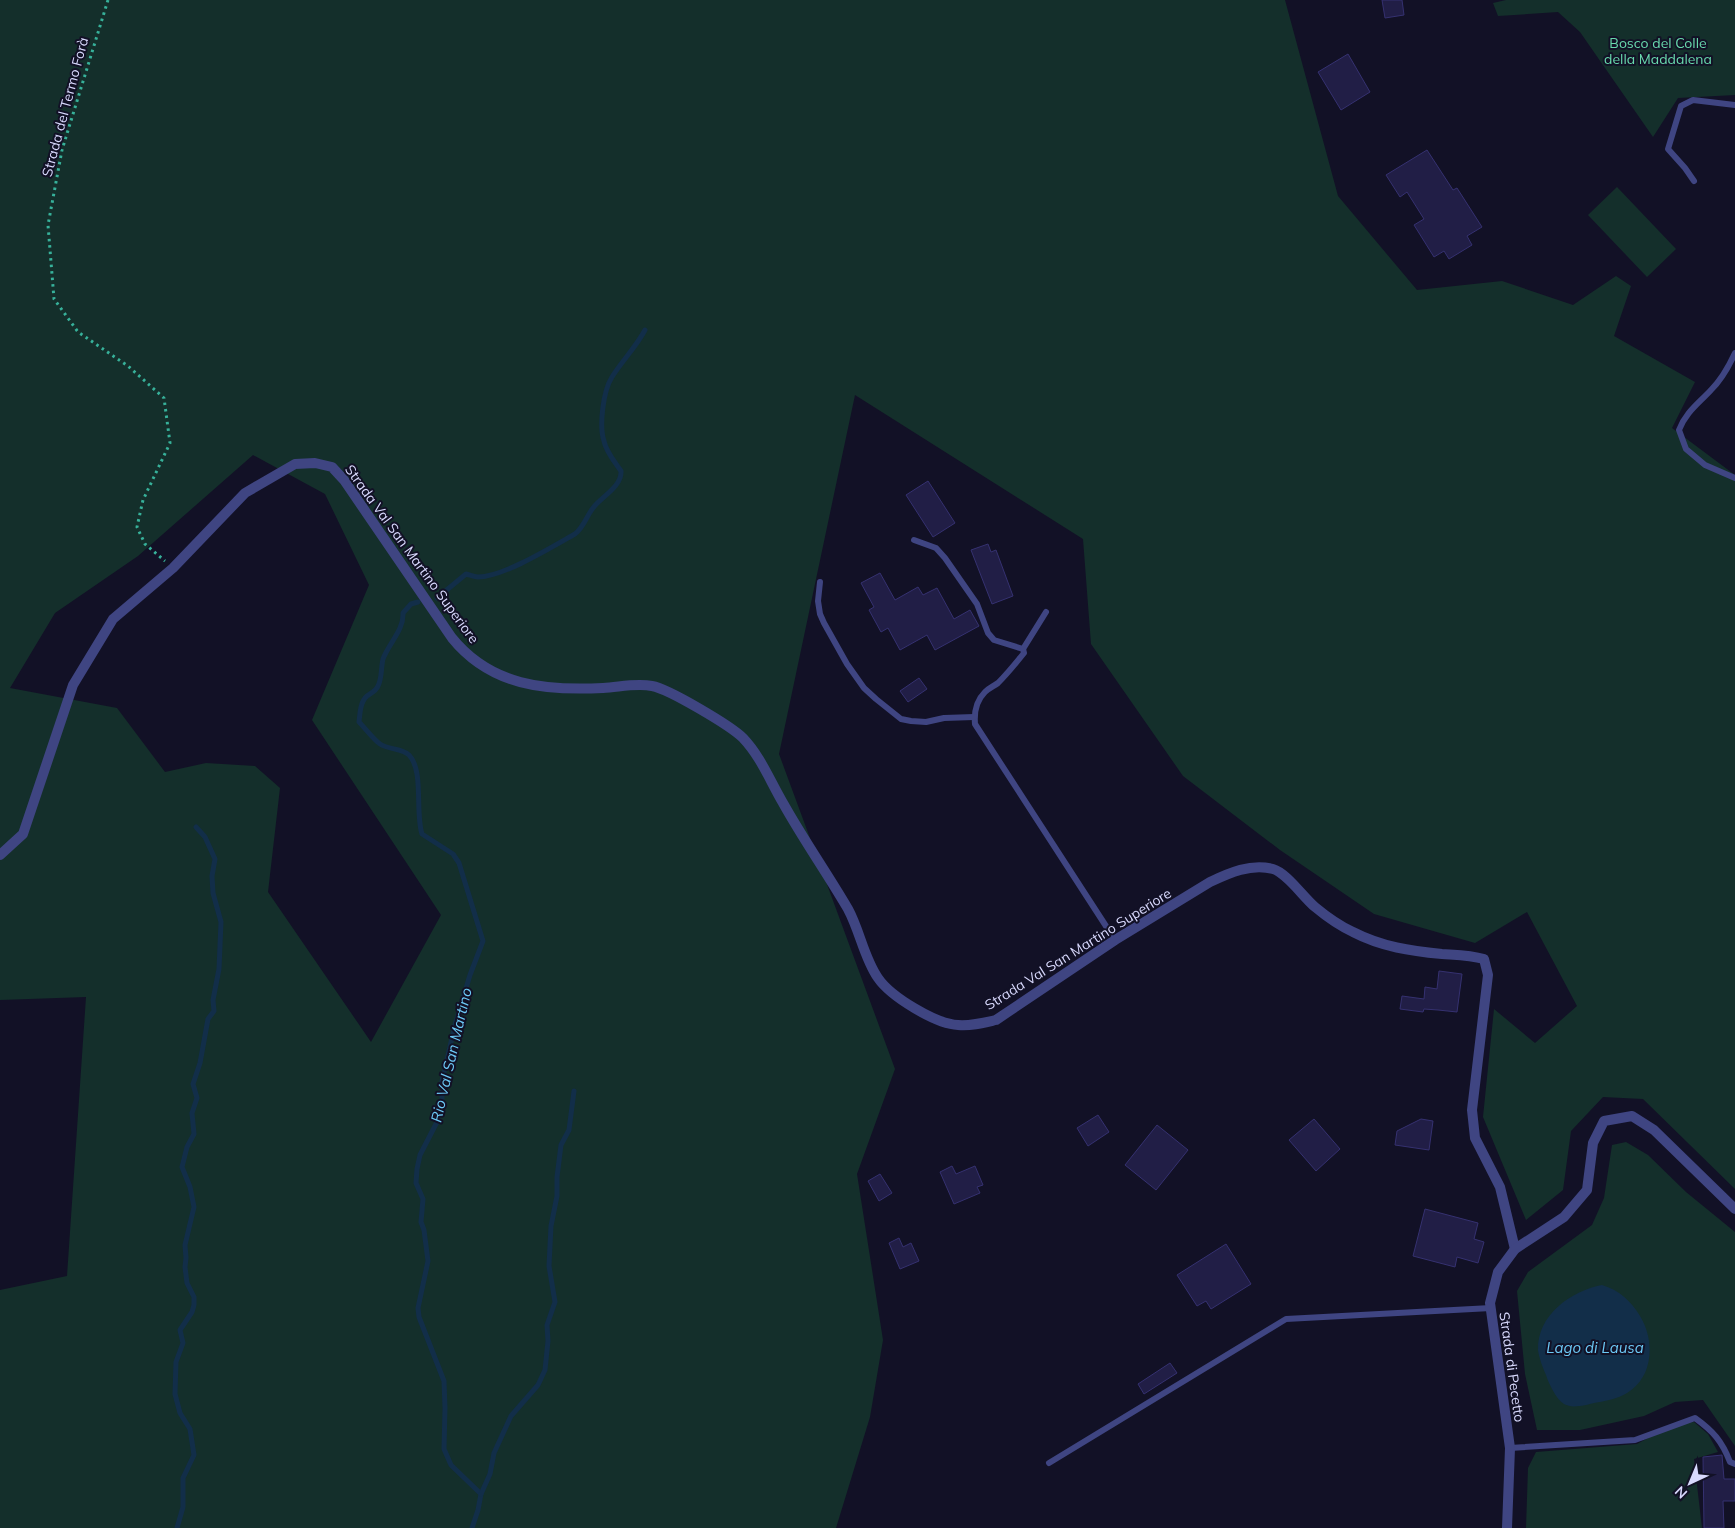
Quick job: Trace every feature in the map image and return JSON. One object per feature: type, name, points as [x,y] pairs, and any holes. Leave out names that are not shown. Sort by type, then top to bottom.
[{"type":"street","name":"Strada Val San Martino Superiore","points":[[0,855],[23,834],[73,685],[113,619],[173,568],[245,492],[295,464],[315,463],[332,467],[362,504],[452,638],[462,651],[476,662],[504,678],[567,690],[637,684],[653,686],[668,691],[743,738],[757,756],[782,802],[848,910],[878,979],[923,1014],[956,1025],[975,1026],[996,1020],[1115,940],[1225,875],[1244,869],[1274,869],[1336,923],[1379,944],[1409,950],[1470,955],[1484,959],[1488,975],[1472,1110],[1475,1138],[1500,1187],[1515,1249]]},
{"type":"street","name":"Strada di Pecetto","points":[[1508,1528],[1510,1448],[1490,1303],[1498,1272],[1515,1249],[1564,1217],[1587,1190],[1593,1143],[1604,1121],[1632,1116],[1654,1130],[1735,1209]]},
{"type":"lane","points":[[1694,181],[1668,148],[1681,106],[1693,100],[1735,105]]},
{"type":"lane","points":[[1735,353],[1728,367],[1712,389],[1684,417],[1679,430],[1686,449],[1705,465],[1735,478]]},
{"type":"lane","points":[[914,540],[936,548],[944,558],[977,604],[988,633],[994,640],[1024,649]]},
{"type":"lane","points":[[820,582],[818,601],[824,623],[847,664],[864,688],[876,699],[901,719],[911,721],[926,722],[944,718],[974,718]]},
{"type":"lane","points":[[1046,612],[1024,649],[1024,653],[997,684],[984,692],[977,704],[974,718],[976,724],[1115,940]]},
{"type":"lane","points":[[1049,1463],[1286,1319],[1491,1308]]},
{"type":"lane","points":[[1510,1448],[1635,1440],[1695,1418],[1710,1430],[1724,1446],[1730,1462],[1735,1464]]},
{"type":"path","name":"Strada del Termo Forà","points":[[108,0],[62,150],[48,225],[54,300],[78,332],[128,366],[164,398],[170,443],[143,500],[137,527],[146,544],[173,568]]},
{"type":"green space","points":[[0,0],[1285,0],[1338,196],[1417,290],[1502,281],[1573,305],[1616,276],[1631,286],[1614,336],[1695,382],[1672,428],[1735,475],[1735,1189],[1643,1099],[1603,1097],[1571,1131],[1563,1190],[1526,1220],[1483,1117],[1494,1009],[1535,1043],[1577,1006],[1527,912],[1475,943],[1374,914],[1280,850],[1183,776],[1091,644],[1083,539],[855,395],[779,754],[895,1069],[857,1174],[883,1340],[870,1417],[836,1528],[0,1528],[0,1290],[67,1276],[86,997],[0,1000]],"holes":[[[253,455],[325,494],[369,585],[312,720],[441,915],[371,1042],[268,892],[280,788],[255,766],[206,763],[165,772],[117,708],[10,688],[55,613],[138,556]]]},
{"type":"green space","name":"Bosco del Colle della Maddalena","points":[[1506,0],[1735,0],[1735,95],[1678,98],[1653,137],[1580,32],[1558,12],[1498,16],[1493,3]]},
{"type":"green space","points":[[1617,187],[1676,249],[1647,277],[1588,215]]},
{"type":"green space","points":[[1626,1142],[1648,1155],[1686,1192],[1735,1232],[1735,1446],[1703,1400],[1675,1402],[1644,1416],[1580,1430],[1537,1430],[1525,1374],[1517,1291],[1528,1272],[1592,1225],[1604,1198],[1612,1145]]},
{"type":"green space","points":[[1694,1422],[1708,1434],[1718,1452],[1694,1459],[1702,1528],[1526,1528],[1528,1468],[1536,1452],[1637,1444],[1674,1424]]},
{"type":"water","name":"Lago di Lausa","points":[[1602,1285],[1624,1297],[1640,1316],[1645,1326],[1650,1347],[1647,1368],[1643,1378],[1636,1386],[1623,1395],[1611,1400],[1583,1406],[1567,1405],[1558,1399],[1549,1383],[1538,1350],[1539,1337],[1543,1326],[1558,1307],[1579,1293]]},
{"type":"building","points":[[1382,0],[1402,0],[1404,15],[1385,18]]},
{"type":"building","points":[[1348,54],[1370,92],[1341,110],[1318,72]]},
{"type":"building","points":[[1427,150],[1453,190],[1457,188],[1482,227],[1467,236],[1472,245],[1449,259],[1444,251],[1434,257],[1414,225],[1424,219],[1407,192],[1400,197],[1386,175]]},
{"type":"building","points":[[928,481],[955,523],[933,537],[906,495]]},
{"type":"building","points":[[988,544],[991,552],[996,550],[1013,596],[992,604],[971,550]]},
{"type":"building","points":[[880,573],[895,600],[918,587],[923,595],[937,588],[954,619],[970,610],[979,626],[935,650],[927,635],[900,650],[888,628],[881,632],[869,610],[874,607],[861,583]]},
{"type":"building","points":[[919,678],[927,689],[908,702],[900,691]]},
{"type":"building","points":[[1439,971],[1462,974],[1457,1012],[1424,1009],[1423,1012],[1400,1009],[1402,996],[1424,999],[1425,987],[1437,989]]},
{"type":"building","points":[[1098,1115],[1109,1132],[1088,1146],[1077,1128]]},
{"type":"building","points":[[1314,1119],[1340,1149],[1316,1171],[1289,1140]]},
{"type":"building","points":[[1421,1119],[1433,1121],[1429,1150],[1395,1145],[1397,1131]]},
{"type":"building","points":[[1157,1125],[1188,1150],[1156,1190],[1125,1165]]},
{"type":"building","points":[[952,1166],[956,1174],[975,1166],[983,1185],[977,1187],[980,1193],[954,1204],[940,1172]]},
{"type":"building","points":[[880,1174],[892,1193],[879,1201],[868,1181]]},
{"type":"building","points":[[1425,1209],[1478,1223],[1474,1239],[1484,1242],[1478,1263],[1457,1257],[1455,1267],[1413,1256]]},
{"type":"building","points":[[899,1238],[903,1247],[911,1243],[919,1261],[900,1269],[889,1243]]},
{"type":"building","points":[[1226,1244],[1251,1284],[1211,1309],[1206,1301],[1197,1306],[1177,1275]]},
{"type":"building","points":[[1170,1363],[1177,1373],[1144,1394],[1138,1384]]},
{"type":"building","points":[[1722,1455],[1724,1479],[1735,1479],[1735,1501],[1723,1501],[1724,1528],[1704,1528],[1703,1457]]},
{"type":"waterway","name":"Rio Val San Martino","points":[[437,598],[466,574],[478,577],[488,576],[514,567],[575,534],[581,528],[593,508],[615,487],[621,471],[609,453],[604,441],[602,427],[604,399],[612,377],[645,330]]},
{"type":"waterway","name":"Rio Val San Martino","points":[[418,602],[411,604],[403,613],[399,631],[383,659],[379,683],[376,689],[363,701],[359,722],[380,744],[406,753],[414,762],[418,781],[419,815],[422,834],[453,854],[459,863],[483,941],[470,975],[455,1025],[442,1081],[442,1099],[437,1122],[420,1155],[416,1183],[423,1199],[421,1222],[424,1230],[428,1261],[418,1308],[419,1317],[444,1381],[444,1449],[451,1465],[481,1494],[472,1528]]},
{"type":"waterway","points":[[177,1528],[183,1507],[183,1478],[194,1455],[190,1429],[180,1413],[175,1394],[176,1362],[183,1343],[180,1330],[192,1312],[194,1305],[194,1297],[187,1283],[185,1267],[185,1245],[194,1207],[190,1187],[182,1167],[187,1147],[194,1134],[192,1113],[197,1098],[193,1084],[200,1063],[208,1019],[214,1011],[213,1000],[219,969],[221,922],[213,893],[212,876],[215,859],[205,837],[196,827]]},
{"type":"waterway","points":[[481,1494],[490,1474],[494,1453],[511,1416],[538,1385],[545,1370],[548,1341],[547,1325],[555,1302],[549,1266],[551,1226],[557,1196],[561,1145],[569,1130],[574,1091]]}]
